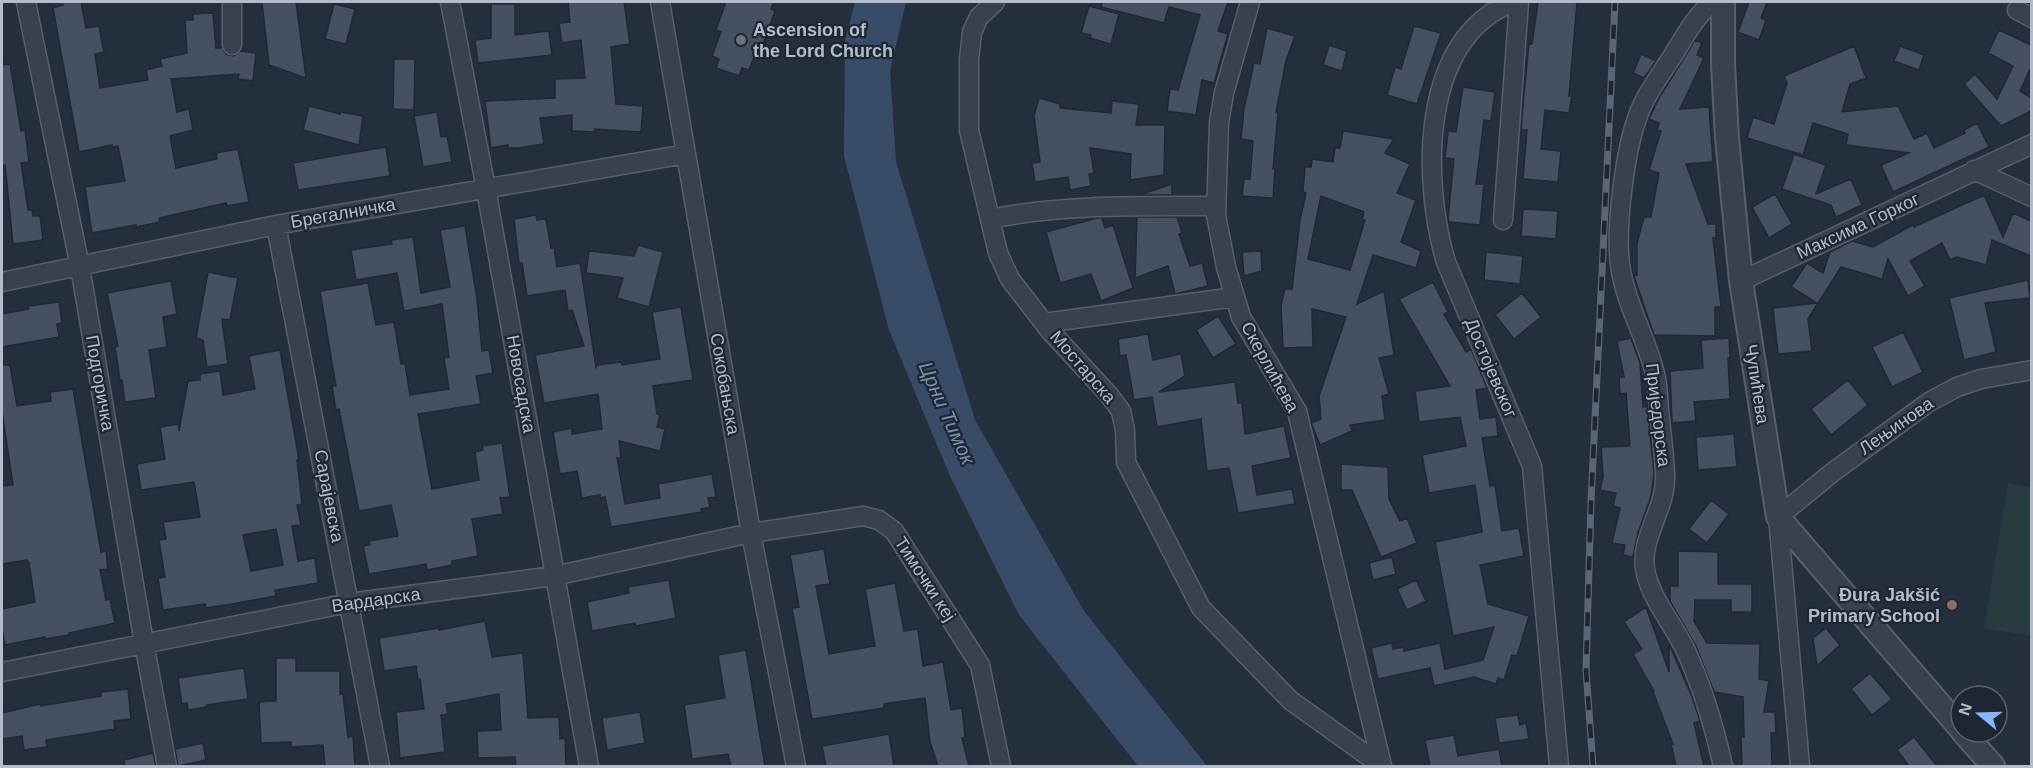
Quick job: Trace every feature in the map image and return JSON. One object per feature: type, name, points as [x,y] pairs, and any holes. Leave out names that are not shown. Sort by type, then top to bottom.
[{"type":"street","name":"Подгоричка","points":[[26,2],[80,267],[167,766]]},
{"type":"street","points":[[232,2],[232,45]]},
{"type":"street","name":"Новосадска","points":[[450,2],[590,766]]},
{"type":"street","name":"Сокобањска","points":[[660,2],[751,533],[796,766]]},
{"type":"street","name":"Мостарска","points":[[995,2],[979,17],[972,32],[969,60],[969,130],[998,253],[1010,279],[1044,323],[1121,411],[1125,430],[1126,462],[1201,608],[1290,700],[1382,766]]},
{"type":"street","name":"Скерлићева","points":[[1250,2],[1233,57],[1221,113],[1216,166],[1216,206],[1226,267],[1241,317],[1297,411],[1382,766]]},
{"type":"street","points":[[1503,220],[1516,2]]},
{"type":"street","name":"Достојевског","points":[[1516,2],[1493,11],[1478,24],[1453,57],[1438,102],[1433,132],[1432,186],[1439,238],[1446,262],[1532,466],[1559,766]]},
{"type":"street","name":"Приједорска","points":[[1712,2],[1698,14],[1642,106],[1634,129],[1625,175],[1619,245],[1621,272],[1656,376],[1665,474],[1664,491],[1644,561],[1646,574],[1652,591],[1699,680],[1723,766]]},
{"type":"street","name":"Чупићева","points":[[1723,2],[1723,64],[1727,138],[1741,281],[1778,517],[1800,766]]},
{"type":"street","name":"Максима Горког","points":[[1741,281],[2031,144]]},
{"type":"street","name":"Брегалничка","points":[[2,282],[276,225],[686,154]]},
{"type":"street","points":[[1974,171],[2031,197]]},
{"type":"street","points":[[990,219],[1019,213],[1106,206],[1216,206]]},
{"type":"street","name":"Сарајевска","points":[[276,225],[381,766]]},
{"type":"street","points":[[1044,323],[1235,297]]},
{"type":"street","name":"Лењинова","points":[[1778,517],[1833,472],[1929,402],[1957,387],[1981,379],[2031,370]]},
{"type":"street","name":"Тимочки кеј","points":[[751,533],[863,516],[879,520],[894,531],[980,664],[1001,766]]},
{"type":"street","points":[[1778,517],[1949,716]]},
{"type":"street","name":"Вардарска","points":[[2,672],[349,603],[554,576],[751,533]]},
{"type":"street","points":[[1974,744],[1993,766]]},
{"type":"green space","points":[[2008,483],[2031,487],[2031,636],[1984,628]]},
{"type":"water","name":"Црни Тимок","points":[[855,2],[906,2],[890,71],[896,162],[975,420],[1084,611],[1207,766],[1138,766],[1019,615],[950,476],[889,330],[844,156],[845,40]]},
{"type":"building","points":[[62,2],[81,2],[86,28],[99,26],[104,52],[95,54],[100,88],[148,80],[146,70],[162,66],[160,59],[187,53],[185,20],[193,20],[193,14],[213,13],[216,48],[222,48],[226,54],[233,56],[241,51],[256,53],[253,81],[238,79],[239,74],[171,79],[177,112],[189,109],[193,130],[170,136],[176,168],[217,159],[216,153],[238,149],[249,202],[227,206],[226,203],[159,218],[160,222],[92,233],[85,187],[125,181],[118,146],[112,147],[112,145],[79,152],[53,8],[63,5]]},
{"type":"building","points":[[262,2],[296,2],[306,78],[269,65]]},
{"type":"building","points":[[568,2],[624,2],[630,44],[611,47],[616,104],[643,106],[641,132],[595,129],[595,132],[572,131],[572,115],[540,118],[544,144],[518,148],[508,148],[508,145],[491,148],[485,101],[555,98],[555,79],[585,78],[581,40],[562,43],[559,23],[570,22]]},
{"type":"building","name":"Ascension of the Lord Church","points":[[726,2],[774,2],[771,9],[775,11],[761,49],[758,47],[749,70],[742,68],[739,76],[716,68],[719,59],[712,56],[721,32],[716,30]]},
{"type":"building","points":[[1102,2],[1228,2],[1218,31],[1228,34],[1214,83],[1202,80],[1196,115],[1167,111],[1170,89],[1178,90],[1200,15],[1169,7],[1164,23],[1101,7]]},
{"type":"building","points":[[1538,2],[1577,2],[1569,113],[1545,110],[1541,149],[1561,151],[1558,182],[1523,179],[1527,130],[1521,130],[1524,94],[1529,43],[1532,44]]},
{"type":"building","points":[[1749,2],[1767,2],[1761,18],[1766,20],[1759,40],[1738,32]]},
{"type":"building","points":[[334,4],[355,9],[346,44],[325,39]]},
{"type":"building","points":[[491,4],[515,4],[515,35],[549,31],[552,55],[478,63],[475,40],[491,38]]},
{"type":"building","points":[[1089,6],[1119,14],[1111,44],[1081,33]]},
{"type":"building","points":[[1414,26],[1441,33],[1417,104],[1387,95],[1395,67],[1401,69]]},
{"type":"building","points":[[1267,28],[1295,36],[1286,61],[1276,112],[1278,112],[1273,198],[1242,196],[1244,179],[1250,179],[1253,141],[1241,139],[1244,109],[1254,63],[1260,64]]},
{"type":"building","points":[[1999,30],[2031,45],[2031,67],[2020,91],[2031,98],[2031,111],[2001,126],[1964,84],[1975,74],[1997,99],[2013,66],[1988,53]]},
{"type":"building","points":[[1695,40],[1702,43],[1697,55],[1704,58],[1680,109],[1709,107],[1713,162],[1686,164],[1708,224],[1716,224],[1716,238],[1713,238],[1721,307],[1715,307],[1715,336],[1654,335],[1634,276],[1637,275],[1637,243],[1644,217],[1651,217],[1659,173],[1649,170],[1661,131],[1657,131],[1659,123],[1649,119],[1659,98]]},
{"type":"building","points":[[1329,45],[1347,51],[1342,71],[1323,65]]},
{"type":"building","points":[[1854,46],[1866,78],[1850,84],[1842,112],[1898,106],[1914,139],[1927,133],[1934,148],[1965,133],[1964,130],[1977,123],[1989,147],[1893,192],[1881,165],[1909,153],[1846,145],[1848,134],[1813,123],[1803,155],[1747,138],[1753,117],[1774,124],[1787,83],[1784,76]]},
{"type":"building","points":[[1900,46],[1924,55],[1919,70],[1894,61]]},
{"type":"building","points":[[1641,54],[1656,61],[1644,78],[1633,73]]},
{"type":"building","points":[[394,59],[415,59],[414,110],[393,109]]},
{"type":"building","points":[[10,64],[21,131],[25,130],[29,162],[21,163],[28,210],[32,210],[33,216],[40,216],[43,240],[13,244],[5,165],[2,166],[2,65]]},
{"type":"building","points":[[1463,87],[1495,92],[1491,121],[1484,120],[1476,184],[1484,184],[1480,225],[1449,222],[1448,218],[1454,159],[1445,158],[1448,131],[1456,132]]},
{"type":"building","points":[[1039,98],[1060,104],[1060,108],[1111,113],[1112,101],[1139,104],[1136,125],[1165,125],[1164,175],[1130,180],[1131,154],[1090,148],[1094,173],[1089,174],[1091,186],[1070,190],[1068,177],[1035,182],[1032,163],[1040,162],[1034,116]]},
{"type":"building","points":[[309,106],[340,114],[340,112],[363,116],[359,145],[303,130]]},
{"type":"building","points":[[437,112],[441,137],[447,136],[452,162],[423,167],[414,116]]},
{"type":"building","points":[[1343,131],[1394,139],[1385,153],[1410,164],[1397,193],[1416,200],[1401,242],[1421,251],[1416,268],[1373,255],[1357,304],[1384,291],[1394,355],[1379,358],[1389,394],[1382,396],[1385,420],[1350,425],[1352,431],[1320,445],[1311,423],[1321,419],[1319,396],[1346,317],[1312,309],[1313,347],[1283,348],[1281,305],[1285,289],[1292,289],[1300,220],[1306,193],[1303,192],[1305,167],[1311,167],[1312,159],[1333,162],[1335,148],[1340,148]],"holes":[[[1321,196],[1364,212],[1362,219],[1365,220],[1350,270],[1308,259]]]},
{"type":"building","points":[[386,147],[390,176],[298,190],[293,163]]},
{"type":"building","points":[[1794,154],[1826,165],[1816,194],[1851,179],[1862,205],[1836,217],[1831,205],[1782,189]]},
{"type":"building","points":[[1172,184],[1172,195],[1140,195]]},
{"type":"building","points":[[1775,194],[1792,224],[1769,238],[1752,207]]},
{"type":"building","points":[[1984,195],[2003,237],[2013,213],[2031,221],[2031,256],[1992,240],[1986,265],[1957,257],[1950,260],[1942,243],[1910,261],[1925,286],[1908,296],[1888,259],[1882,279],[1841,267],[1808,319],[1812,351],[1778,354],[1773,308],[1817,303],[1791,287],[1807,263],[1823,273],[1830,252],[1852,241],[1873,247],[1913,225],[1914,227]]},
{"type":"building","points":[[1523,209],[1558,211],[1556,239],[1521,236]]},
{"type":"building","points":[[536,215],[537,220],[546,219],[557,267],[580,263],[596,367],[621,362],[622,365],[660,359],[652,312],[681,307],[693,380],[653,386],[657,414],[660,415],[657,427],[665,429],[660,451],[619,441],[621,458],[617,458],[625,504],[660,498],[658,484],[712,474],[716,497],[708,498],[710,507],[701,509],[702,512],[611,527],[605,497],[600,498],[600,495],[582,498],[577,471],[560,474],[553,432],[572,428],[572,434],[602,429],[598,394],[544,403],[535,355],[584,346],[572,310],[568,311],[565,290],[527,296],[522,263],[519,263],[514,219]]},
{"type":"building","points":[[1137,217],[1177,217],[1182,233],[1179,234],[1190,266],[1202,263],[1208,286],[1175,294],[1168,266],[1135,278]]},
{"type":"building","points":[[1102,218],[1105,228],[1113,225],[1133,288],[1101,301],[1091,274],[1060,283],[1046,232]]},
{"type":"building","points":[[465,226],[477,299],[482,351],[489,350],[493,373],[476,376],[481,404],[418,414],[432,489],[479,480],[475,452],[483,450],[482,446],[502,443],[510,497],[500,498],[503,514],[472,519],[478,556],[452,561],[452,565],[427,570],[426,564],[369,574],[363,546],[370,545],[369,541],[398,536],[391,505],[359,511],[339,409],[336,410],[332,386],[336,386],[320,291],[368,283],[376,325],[394,322],[401,364],[405,364],[410,395],[449,389],[444,358],[449,357],[442,304],[404,311],[397,273],[356,280],[351,250],[392,244],[391,240],[413,237],[421,293],[450,287],[440,230]]},
{"type":"building","points":[[638,245],[663,252],[649,307],[617,298],[623,278],[586,273],[589,251],[634,256]]},
{"type":"building","points":[[1261,251],[1262,271],[1244,276],[1242,252]]},
{"type":"building","points":[[1486,252],[1523,256],[1520,284],[1484,280]]},
{"type":"building","points":[[208,272],[238,278],[230,320],[222,319],[228,364],[207,367],[203,340],[196,338]]},
{"type":"building","points":[[2028,280],[2030,298],[1985,303],[1996,352],[1964,360],[1949,298]]},
{"type":"building","points":[[171,281],[177,314],[163,317],[167,347],[149,350],[156,398],[125,402],[115,347],[118,346],[107,293]]},
{"type":"building","points":[[1433,282],[1448,312],[1444,314],[1466,352],[1471,349],[1487,388],[1476,390],[1480,419],[1496,417],[1498,436],[1482,438],[1490,486],[1495,485],[1502,531],[1519,528],[1524,556],[1480,565],[1488,604],[1529,616],[1517,656],[1512,655],[1504,680],[1498,678],[1496,684],[1474,677],[1434,686],[1430,668],[1378,679],[1371,648],[1392,643],[1393,649],[1403,647],[1404,651],[1440,643],[1445,669],[1483,660],[1494,627],[1453,636],[1435,542],[1482,532],[1475,485],[1429,493],[1422,455],[1466,446],[1460,417],[1419,422],[1415,391],[1450,386],[1399,299]]},
{"type":"building","points":[[1522,293],[1541,317],[1514,339],[1495,315]]},
{"type":"building","points":[[59,302],[62,323],[57,324],[59,337],[2,347],[2,314],[29,309],[28,306]]},
{"type":"building","points":[[1218,316],[1236,344],[1213,358],[1196,330]]},
{"type":"building","points":[[1903,332],[1923,372],[1892,387],[1872,347]]},
{"type":"building","points":[[1148,334],[1153,360],[1181,354],[1185,376],[1159,392],[1235,382],[1238,403],[1242,403],[1245,434],[1284,426],[1291,458],[1252,466],[1257,495],[1292,489],[1295,504],[1238,513],[1229,468],[1207,471],[1201,419],[1157,427],[1152,397],[1134,400],[1126,355],[1120,356],[1118,339]]},
{"type":"building","points":[[1631,338],[1640,363],[1643,407],[1647,406],[1654,473],[1651,496],[1638,533],[1633,557],[1623,555],[1625,545],[1612,543],[1620,508],[1613,506],[1616,493],[1600,490],[1603,476],[1601,447],[1630,446],[1626,393],[1620,394],[1619,377],[1624,377],[1617,341]]},
{"type":"building","points":[[1729,338],[1730,399],[1694,402],[1696,421],[1672,423],[1670,371],[1703,368],[1701,340]]},
{"type":"building","points":[[280,350],[299,460],[297,460],[302,504],[297,505],[301,525],[292,526],[298,561],[315,558],[318,583],[275,590],[276,596],[232,604],[206,608],[205,604],[163,610],[158,578],[165,577],[159,540],[166,539],[163,522],[200,517],[194,482],[141,490],[137,464],[165,459],[160,427],[178,424],[179,431],[188,381],[200,380],[200,374],[220,371],[223,395],[255,389],[249,356]],"holes":[[[276,529],[283,565],[251,571],[243,535]]]},
{"type":"building","points":[[2,365],[10,365],[17,406],[51,401],[50,392],[73,389],[101,552],[106,551],[108,569],[100,570],[106,600],[110,599],[115,623],[69,633],[69,635],[5,645],[2,609],[35,602],[27,560],[2,564],[2,486],[13,485],[2,411]]},
{"type":"building","points":[[1848,380],[1868,405],[1831,435],[1811,409]]},
{"type":"building","points":[[1734,434],[1737,467],[1698,470],[1696,437]]},
{"type":"building","points":[[1341,464],[1388,467],[1389,499],[1400,521],[1407,518],[1417,543],[1381,557],[1352,490],[1341,490]]},
{"type":"building","points":[[1711,500],[1729,514],[1707,543],[1689,529]]},
{"type":"building","points":[[824,549],[830,584],[816,586],[829,654],[875,646],[865,589],[895,583],[904,631],[918,629],[923,666],[943,662],[951,710],[962,708],[965,737],[962,738],[969,766],[938,766],[930,742],[925,698],[884,704],[884,708],[812,719],[792,608],[799,607],[790,555]]},
{"type":"building","points":[[1678,551],[1718,552],[1718,584],[1752,584],[1752,612],[1731,612],[1731,600],[1695,600],[1694,621],[1707,643],[1760,644],[1759,679],[1769,681],[1764,712],[1775,712],[1776,733],[1771,733],[1772,766],[1742,766],[1743,697],[1714,692],[1696,646],[1670,601],[1670,586],[1678,586]]},
{"type":"building","points":[[1392,557],[1396,574],[1373,580],[1369,563]]},
{"type":"building","points":[[669,580],[676,618],[592,631],[587,602],[629,593],[628,587]]},
{"type":"building","points":[[1416,580],[1426,601],[1407,610],[1397,589]]},
{"type":"building","points":[[1646,607],[1669,672],[1669,644],[1692,697],[1700,721],[1694,723],[1704,766],[1676,766],[1671,744],[1673,744],[1654,691],[1633,654],[1642,649],[1624,622]]},
{"type":"building","points":[[485,621],[492,657],[523,653],[528,718],[559,717],[560,739],[565,738],[566,766],[516,766],[515,757],[478,758],[477,731],[501,730],[499,694],[446,704],[448,714],[441,715],[445,752],[400,758],[396,712],[424,709],[420,679],[418,679],[416,666],[384,671],[379,638]]},
{"type":"building","points":[[1826,628],[1840,645],[1817,666],[1813,638]]},
{"type":"building","points":[[746,650],[765,766],[731,766],[728,754],[692,759],[684,705],[725,698],[718,655]]},
{"type":"building","points":[[276,658],[296,658],[296,671],[340,671],[340,694],[343,694],[348,737],[353,736],[355,766],[325,766],[323,745],[291,747],[291,742],[261,743],[259,702],[276,701]]},
{"type":"building","points":[[244,668],[248,699],[188,710],[187,703],[182,704],[178,678]]},
{"type":"building","points":[[1870,673],[1892,699],[1872,715],[1851,689]]},
{"type":"building","points":[[128,689],[131,719],[114,721],[115,729],[46,740],[47,747],[24,750],[22,736],[2,739],[2,713],[40,704],[41,706],[101,696],[101,692]]},
{"type":"building","points":[[640,712],[645,743],[607,750],[602,718]]},
{"type":"building","points":[[1518,715],[1520,725],[1526,723],[1529,739],[1499,743],[1495,718]]},
{"type":"building","points":[[889,734],[894,766],[826,766],[822,746]]},
{"type":"building","points":[[1454,735],[1458,756],[1499,749],[1502,766],[1430,766],[1425,740]]},
{"type":"building","points":[[1914,737],[1937,766],[1909,766],[1897,750]]},
{"type":"building","points":[[203,743],[206,760],[178,766],[175,749]]},
{"type":"building","points":[[153,753],[156,766],[125,766],[124,760]]},
{"type":"railway","points":[[1593,766],[1586,670],[1591,502],[1615,2]]},
{"type":"place","name":"Ascension of the Lord Church","points":[[741,40]]},
{"type":"place","name":"Đura Jakšić Primary School","points":[[1952,605]]}]
